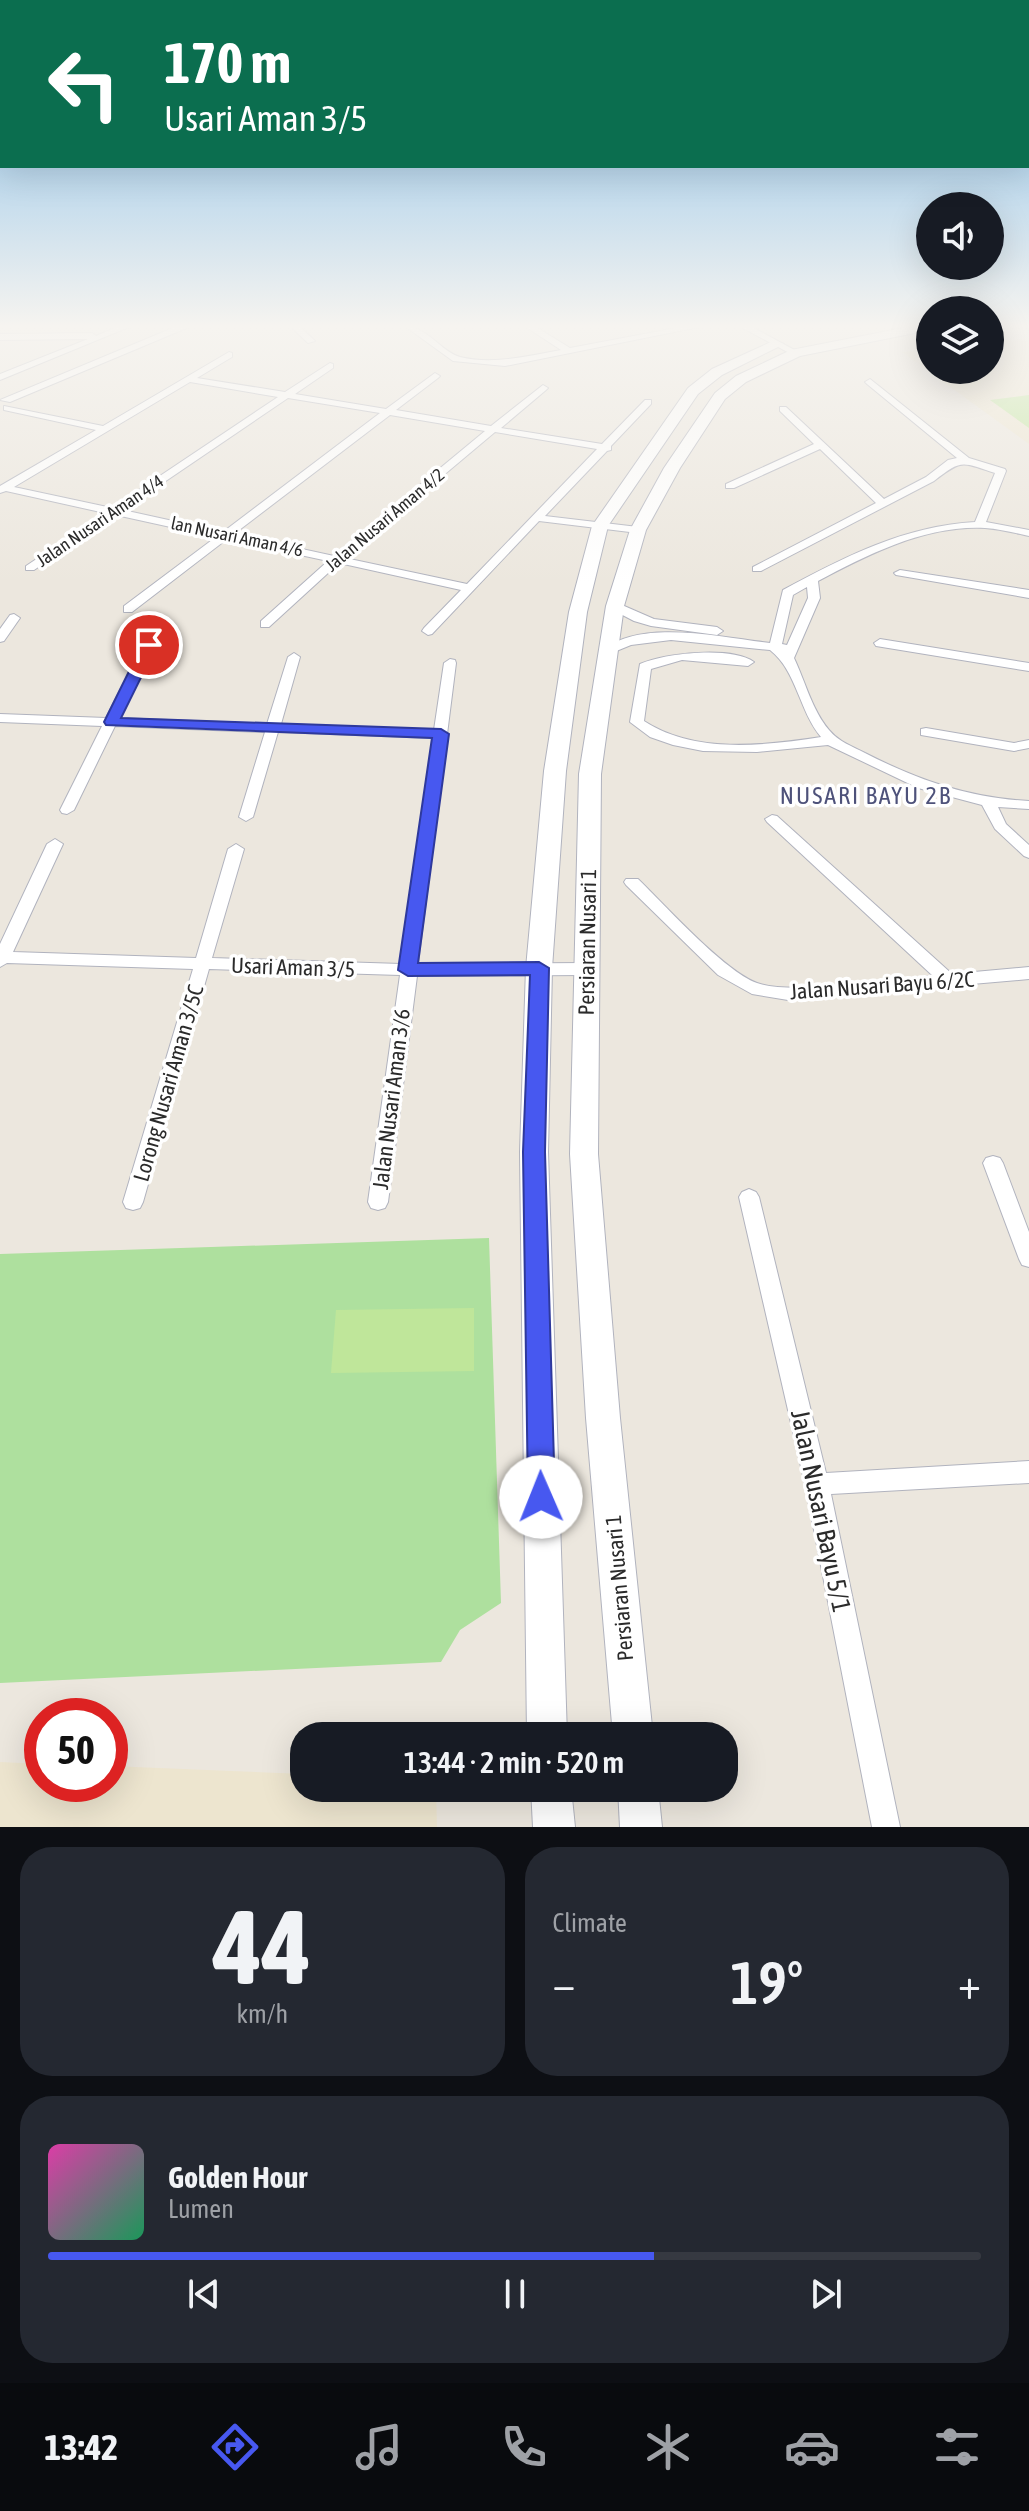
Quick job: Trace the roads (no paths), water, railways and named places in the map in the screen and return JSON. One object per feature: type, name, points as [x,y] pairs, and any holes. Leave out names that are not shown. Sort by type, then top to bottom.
[{"type":"main road","name":"Persiaran Nusari 1","points":[[547,1722],[534,1152],[539,968],[555,771],[578,612],[602,522],[678,412]]},
{"type":"main road","name":"Persiaran Nusari 1","points":[[632,1722],[603,1418],[584,1154],[590,774],[615,606],[640,526],[672,468],[709,412]]},
{"type":"main road","points":[[552,1802],[554,1827]]},
{"type":"main road","points":[[639,1802],[641,1827]]},
{"type":"street","points":[[27,412],[95,435]]},
{"type":"street","points":[[36,412],[105,429]]},
{"type":"street","points":[[2,489],[133,412]]},
{"type":"street","name":"Jalan Nusari Aman 4/4","points":[[30,568],[262,412]]},
{"type":"street","points":[[128,609],[389,412]]},
{"type":"street","points":[[391,412],[607,448]]},
{"type":"street","name":"Jalan Nusari Aman 4/2","points":[[265,624],[337,559],[514,412]]},
{"type":"street","points":[[428,631],[639,412]]},
{"type":"street","points":[[786,412],[881,502]]},
{"type":"street","points":[[907,412],[965,460],[1001,471],[979,525]]},
{"type":"street","points":[[730,486],[821,445]]},
{"type":"street","points":[[757,569],[930,479],[952,462],[965,460]]},
{"type":"street","name":"lan Nusari Aman 4/6","points":[[2,489],[469,588]]},
{"type":"street","points":[[542,514],[640,526]]},
{"type":"street","points":[[775,643],[787,593],[864,551],[911,536],[979,525],[1029,533]]},
{"type":"street","points":[[900,573],[1029,594]]},
{"type":"street","points":[[812,579],[814,598],[792,649],[808,705],[831,740],[900,777],[989,805],[1029,805]]},
{"type":"street","points":[[615,606],[628,615],[652,623],[775,643],[792,649]]},
{"type":"street","points":[[0,638],[14,618]]},
{"type":"street","points":[[609,650],[626,640],[649,635],[775,643]]},
{"type":"street","points":[[880,643],[1029,667]]},
{"type":"street","points":[[67,810],[149,645]]},
{"type":"street","points":[[748,662],[680,655],[661,658],[645,667],[637,722],[650,734],[733,748],[781,749],[831,740]]},
{"type":"street","points":[[246,817],[294,657]]},
{"type":"street","name":"Jalan Nusari Aman 3/6","points":[[378,1202],[450,663]]},
{"type":"street","points":[[0,718],[441,734]]},
{"type":"street","points":[[926,732],[1014,747],[1029,744]]},
{"type":"street","points":[[989,805],[1000,826],[1029,853]]},
{"type":"street","points":[[772,819],[948,980]]},
{"type":"street","points":[[0,958],[55,844]]},
{"type":"street","name":"Lorong Nusari Aman 3/5C","points":[[133,1202],[236,849]]},
{"type":"street","name":"Jalan Nusari Bayu 6/2C","points":[[632,882],[724,971],[752,988],[788,994],[1029,973]]},
{"type":"street","name":"Usari Aman 3/5","points":[[0,958],[408,970],[587,969]]},
{"type":"street","points":[[993,1163],[1029,1259]]},
{"type":"street","name":"Jalan Nusari Bayu 5/1","points":[[749,1197],[817,1484],[886,1827]]},
{"type":"street","points":[[817,1484],[1029,1472]]},
{"type":"district","name":"NUSARI BAYU 2B","points":[[866,796]]}]
